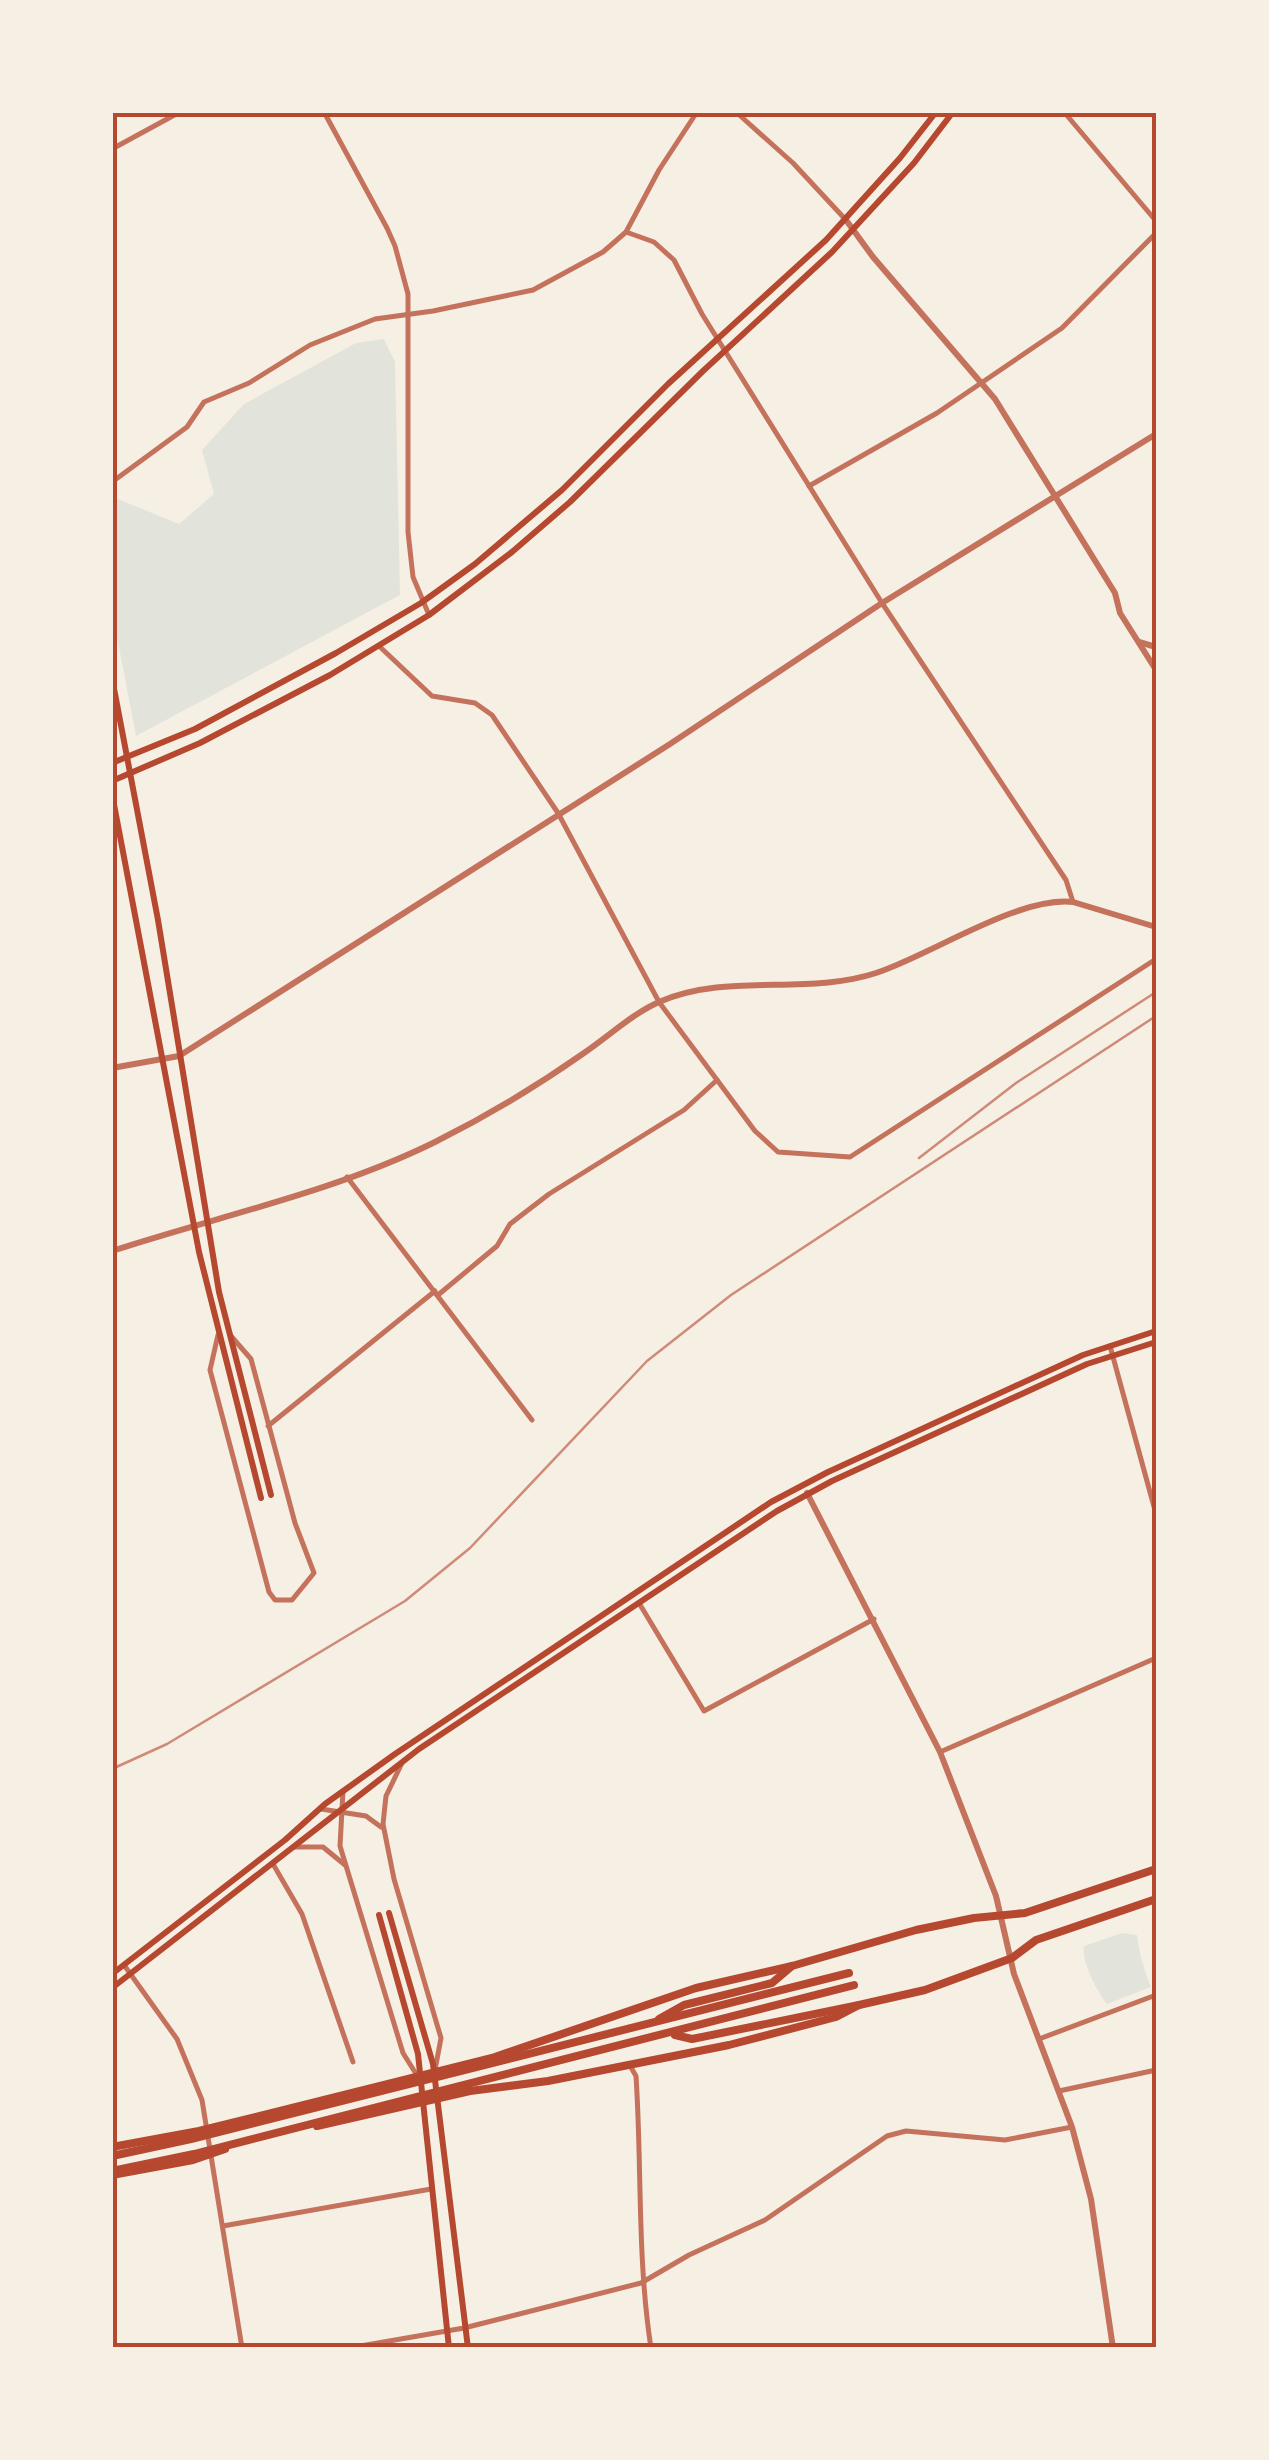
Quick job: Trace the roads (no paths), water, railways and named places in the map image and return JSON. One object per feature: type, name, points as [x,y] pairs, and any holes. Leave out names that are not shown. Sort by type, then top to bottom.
[{"type":"main road","points":[[112,763],[195,729],[247,701],[422,603],[483,558],[562,490],[846,220],[936,112]]},
{"type":"main road","points":[[112,780],[200,743],[379,646],[428,615],[558,514],[724,350],[854,230],[953,112]]},
{"type":"main road","points":[[112,678],[228,1333],[271,1495]]},
{"type":"main road","points":[[112,794],[193,1225],[261,1498]]},
{"type":"main road","points":[[112,1974],[344,1791],[632,1592],[802,1484],[1083,1356],[1156,1331]]},
{"type":"main road","points":[[112,1988],[404,1760],[638,1601],[807,1493],[1113,1355],[1156,1342]]},
{"type":"main road","points":[[112,2146],[208,2128],[492,2058],[696,1988],[792,1966],[916,1930],[1026,1913],[1156,1869]]},
{"type":"main road","points":[[670,2034],[692,2039],[925,1990],[1012,1958],[1036,1940],[1156,1899]]},
{"type":"main road","points":[[389,1913],[434,2072],[468,2348]]},
{"type":"main road","points":[[379,1916],[418,2054],[448,2348]]},
{"type":"main road","points":[[642,2027],[684,2006],[772,1983],[792,1966]]},
{"type":"main road","points":[[112,2156],[597,2039],[850,1973]]},
{"type":"main road","points":[[112,2173],[854,1986]]},
{"type":"main road","points":[[112,2173],[212,2154],[438,2098],[548,2082],[729,2045],[836,2017],[859,2005]]},
{"type":"street","points":[[112,149],[180,112]]},
{"type":"street","points":[[324,112],[396,246],[408,294],[407,521],[412,577],[428,615]]},
{"type":"street","points":[[112,482],[186,427],[204,402],[249,383],[337,333],[375,319],[533,290],[603,252],[626,232],[659,170],[697,112]]},
{"type":"street","points":[[736,112],[794,163],[846,220],[982,382],[1114,593],[1120,613],[1156,670]]},
{"type":"street","points":[[1064,112],[1156,221]]},
{"type":"street","points":[[626,232],[666,251],[882,604],[1066,880],[1074,902]]},
{"type":"street","points":[[809,486],[922,422],[1062,328],[1156,233]]},
{"type":"street","points":[[112,1068],[179,1056],[670,744],[882,604],[1156,434]]},
{"type":"street","points":[[1139,642],[1156,646]]},
{"type":"street","points":[[379,646],[432,696],[486,709],[558,813],[658,1002],[754,1131],[778,1152],[850,1157],[1156,960]]},
{"type":"street","points":[[112,1251],[408,1154],[535,1086],[658,1002],[710,988],[824,983],[866,976],[1022,910],[1053,902],[1074,902],[1156,927]]},
{"type":"street","points":[[268,1426],[498,1246],[507,1227],[536,1204],[692,1104],[716,1080]]},
{"type":"street","points":[[347,1177],[532,1420]]},
{"type":"street","points":[[218,1335],[210,1370],[231,1457],[270,1592],[276,1600],[286,1601],[298,1596],[314,1573],[295,1523],[251,1358],[228,1333]]},
{"type":"street","points":[[1110,1346],[1156,1514]]},
{"type":"street","points":[[802,1484],[940,1752],[1002,1915],[1014,1974],[1072,2127],[1094,2215],[1113,2348]]},
{"type":"street","points":[[638,1601],[704,1711],[874,1620]]},
{"type":"street","points":[[940,1752],[1156,1658]]},
{"type":"street","points":[[404,1760],[386,1796],[382,1814],[384,1834],[441,2038],[434,2072]]},
{"type":"street","points":[[344,1791],[339,1832],[347,1867],[403,2053],[418,2076]]},
{"type":"street","points":[[319,1809],[376,1821],[384,1834]]},
{"type":"street","points":[[339,1832],[346,1819],[360,1815]]},
{"type":"street","points":[[294,1847],[323,1848],[347,1867]]},
{"type":"street","points":[[273,1864],[302,1914],[353,2062]]},
{"type":"street","points":[[124,1965],[184,2052],[202,2100],[242,2348]]},
{"type":"street","points":[[1040,2039],[1156,1995]]},
{"type":"street","points":[[629,2064],[636,2076],[642,2165],[641,2282],[651,2348]]},
{"type":"street","points":[[1059,2090],[1156,2070]]},
{"type":"street","points":[[349,2348],[447,2332],[641,2282],[764,2220],[887,2136],[906,2131],[1006,2140],[1072,2127]]},
{"type":"street","points":[[224,2226],[431,2189]]},
{"type":"railway","points":[[919,1158],[1016,1083],[1156,992]]},
{"type":"railway","points":[[112,1769],[167,1744],[405,1601],[470,1548],[647,1361],[731,1295],[1156,1016]]}]
